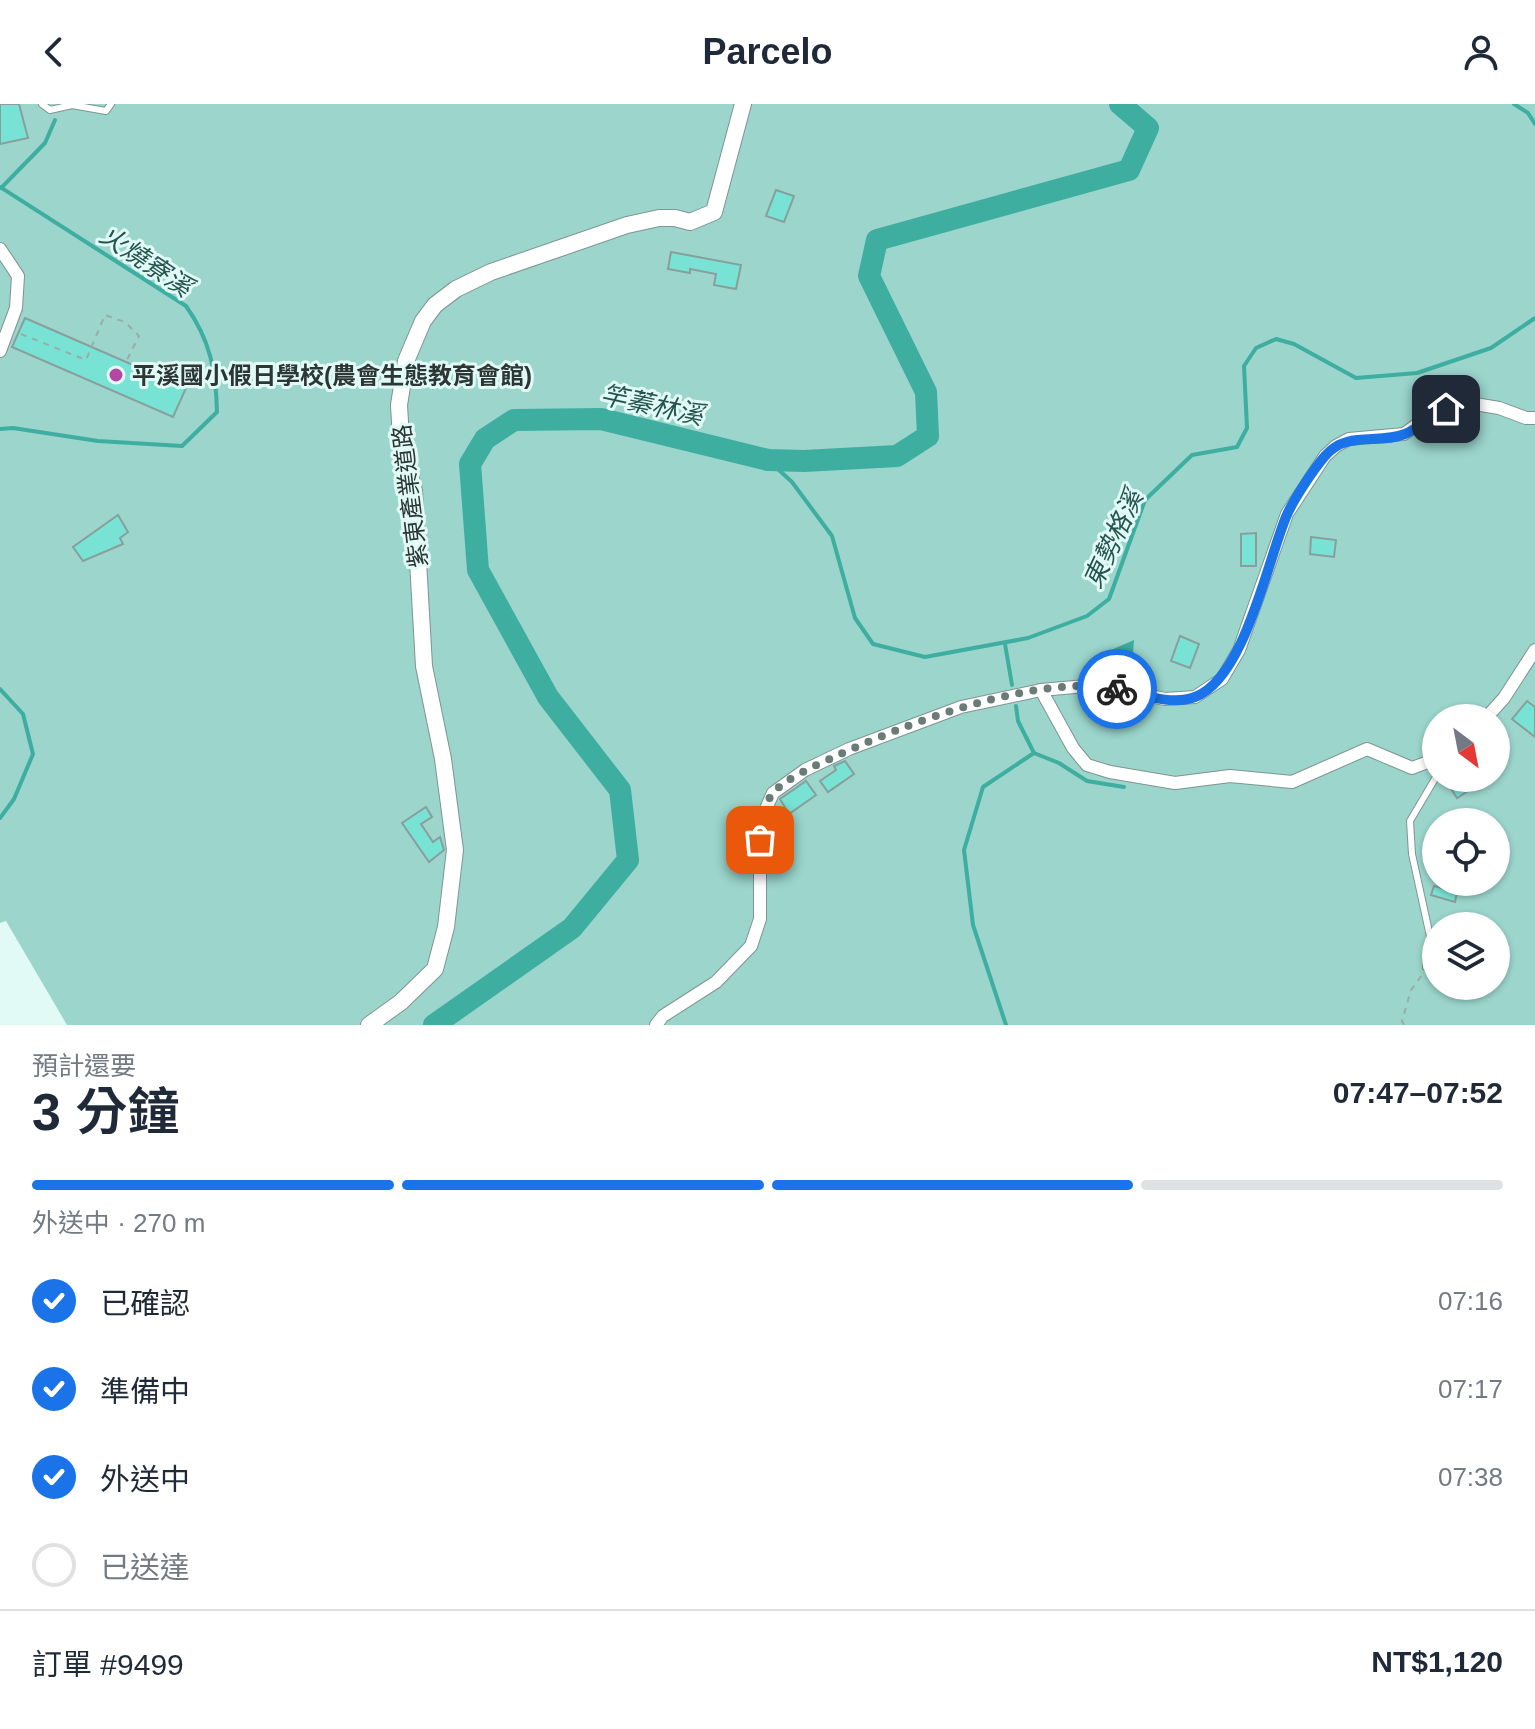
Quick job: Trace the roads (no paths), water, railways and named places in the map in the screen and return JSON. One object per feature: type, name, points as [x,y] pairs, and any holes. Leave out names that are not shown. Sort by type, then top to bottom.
[{"type":"street","name":"紫東產業道路","points":[[369,1025],[401,1002],[435,969],[446,927],[455,850],[443,759],[424,666],[414,491],[401,439],[399,405],[406,361],[423,321],[435,305],[456,289],[491,272],[627,225],[659,218],[690,222],[714,212],[743,104]]},
{"type":"street","points":[[0,249],[18,276],[16,308],[0,351]]},
{"type":"street","points":[[656,1025],[663,1016],[716,982],[751,946],[760,919],[760,840],[765,811],[773,793],[805,770],[849,749],[961,707],[1041,690],[1097,685],[1165,699],[1195,697],[1222,679],[1239,650],[1287,514],[1325,456],[1336,446],[1349,439],[1404,434],[1429,416],[1463,402],[1535,418]]},
{"type":"street","points":[[1499,704],[1535,650]]},
{"type":"street","points":[[1041,690],[1073,748],[1087,765],[1136,777],[1175,783],[1230,776],[1292,782],[1367,749],[1412,768],[1422,764]]},
{"type":"lane","points":[[42,104],[50,110],[72,105],[106,111],[111,104]]},
{"type":"lane","points":[[1425,912],[1412,854],[1410,821],[1427,792]]},
{"type":"waterway","name":"竿蓁林溪","points":[[434,1025],[572,928],[628,860],[620,790],[548,697],[478,570],[470,464],[485,439],[514,420],[601,419],[768,460],[897,456],[928,436],[926,392],[869,276],[877,240],[1129,170],[1148,128],[1120,104]]},
{"type":"waterway","name":"東勢格溪","points":[[1514,104],[1528,113],[1535,124]]},
{"type":"waterway","points":[[1,188],[45,143],[55,120]]},
{"type":"waterway","name":"火燒寮溪","points":[[0,187],[186,306],[201,331],[210,356],[217,412],[182,446],[98,441],[13,428],[0,429]]},
{"type":"waterway","name":"東勢格溪","points":[[768,460],[792,482],[832,536],[855,618],[873,644],[925,657],[1028,638],[1087,616],[1109,599],[1145,500],[1192,455],[1237,447],[1247,428],[1244,366],[1256,348],[1276,339],[1294,344],[1356,378],[1417,373],[1491,348],[1535,318]]},
{"type":"waterway","points":[[1005,644],[1012,685]]},
{"type":"waterway","name":"火燒寮溪","points":[[0,689],[23,714],[33,754],[14,799],[0,818]]},
{"type":"waterway","points":[[1006,1025],[973,925],[964,850],[983,787],[1034,753],[1018,721],[1016,706]]},
{"type":"waterway","points":[[1034,753],[1059,763],[1087,781],[1124,787]]},
{"type":"place","name":"平溪國小假日學校(農會生態教育會館)","points":[[116,375]]}]
